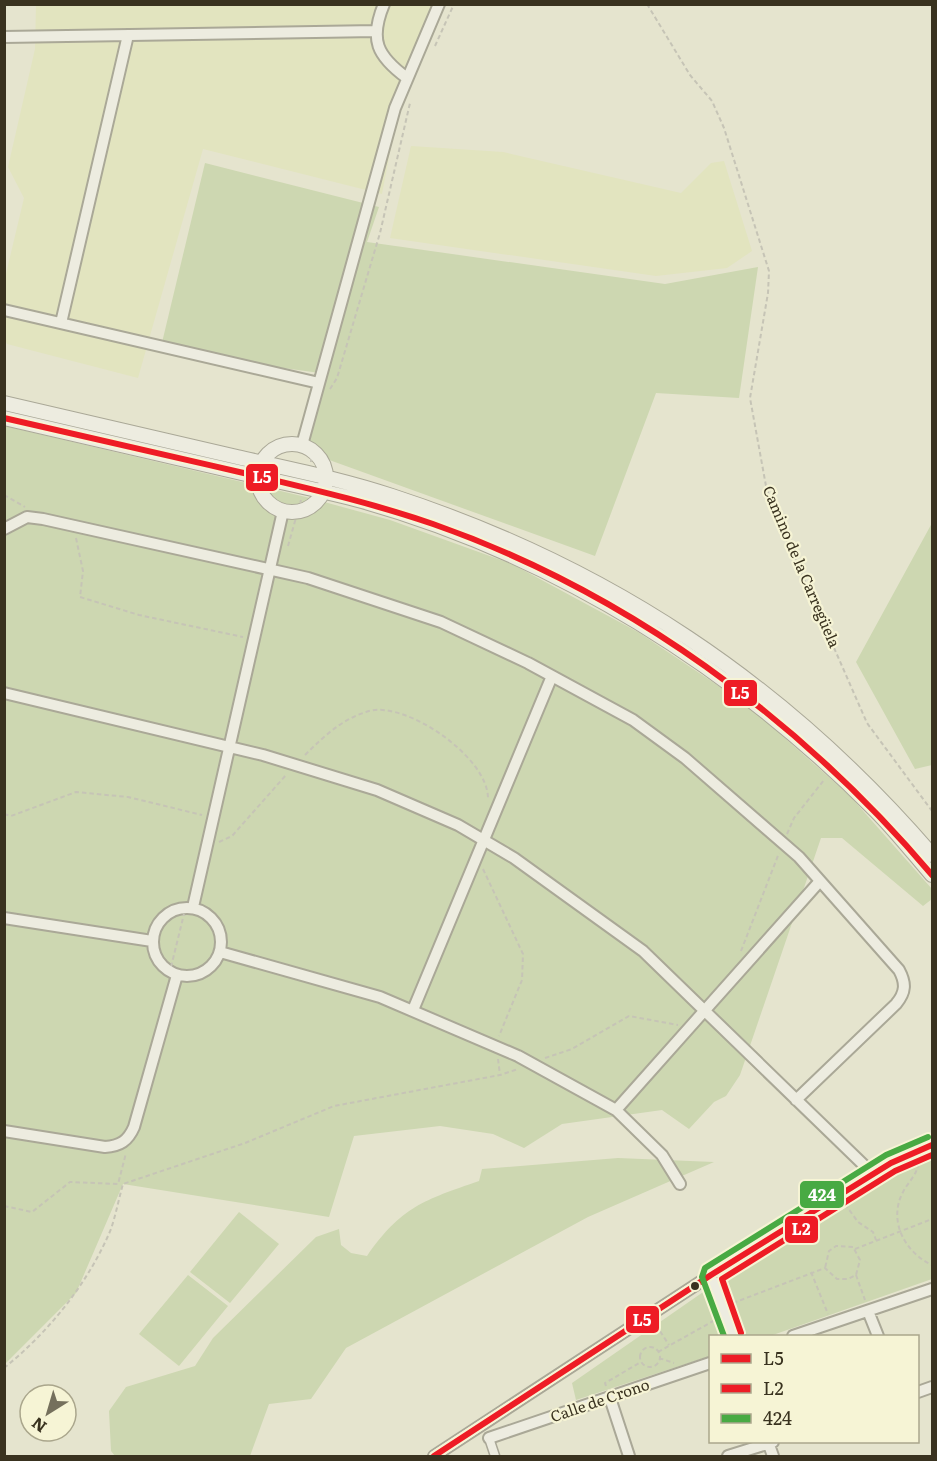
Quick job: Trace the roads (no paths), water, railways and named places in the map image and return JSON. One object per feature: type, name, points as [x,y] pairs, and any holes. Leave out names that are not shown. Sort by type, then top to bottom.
[{"type":"street","points":[[384,4],[375,25],[377,45],[389,65],[407,78]]},
{"type":"street","points":[[306,445],[318,383],[395,108],[439,4]]},
{"type":"street","points":[[4,37],[376,31]]},
{"type":"street","points":[[61,323],[128,35]]},
{"type":"street","points":[[4,310],[318,383]]},
{"type":"street","points":[[4,403],[260,470],[324,492],[363,501],[486,546],[564,582],[678,647],[731,684],[829,766],[878,813],[933,875]]},
{"type":"street","points":[[4,418],[260,470],[312,474],[390,495],[491,532],[565,565],[641,608],[721,658],[799,720],[884,799],[933,855]]},
{"type":"street","points":[[306,445],[320,457],[327,478],[324,492],[314,506],[304,511],[283,511],[263,497],[260,470],[278,446],[306,445]]},
{"type":"street","points":[[189,908],[230,747],[283,511]]},
{"type":"street","points":[[4,529],[27,517],[43,519],[308,578],[441,622],[552,675],[633,720],[685,759],[799,857],[900,970],[904,988],[896,1004],[796,1100]]},
{"type":"street","points":[[413,1010],[552,675]]},
{"type":"street","points":[[4,693],[230,747],[377,790],[458,825],[565,894],[643,951],[873,1174]]},
{"type":"street","points":[[616,1110],[820,881]]},
{"type":"street","points":[[182,907],[189,908],[204,911],[219,928],[220,952],[209,969],[199,974],[173,976],[159,962],[153,941],[155,928],[161,918],[182,907]]},
{"type":"street","points":[[4,918],[153,941]]},
{"type":"street","points":[[220,952],[380,997],[518,1056],[616,1110],[662,1155],[680,1184]]},
{"type":"street","points":[[4,1131],[105,1147],[117,1146],[125,1142],[134,1127],[173,976]]},
{"type":"street","points":[[434,1456],[711,1275],[839,1195],[914,1151],[933,1145]]},
{"type":"street","points":[[711,1275],[733,1335]]},
{"type":"street","points":[[796,1335],[832,1324],[867,1306],[933,1289]]},
{"type":"street","points":[[867,1306],[878,1335]]},
{"type":"street","name":"Calle de Crono","points":[[489,1438],[709,1365]]},
{"type":"street","points":[[610,1398],[629,1456]]},
{"type":"street","points":[[489,1438],[495,1456]]},
{"type":"street","points":[[728,1456],[767,1443]]}]
